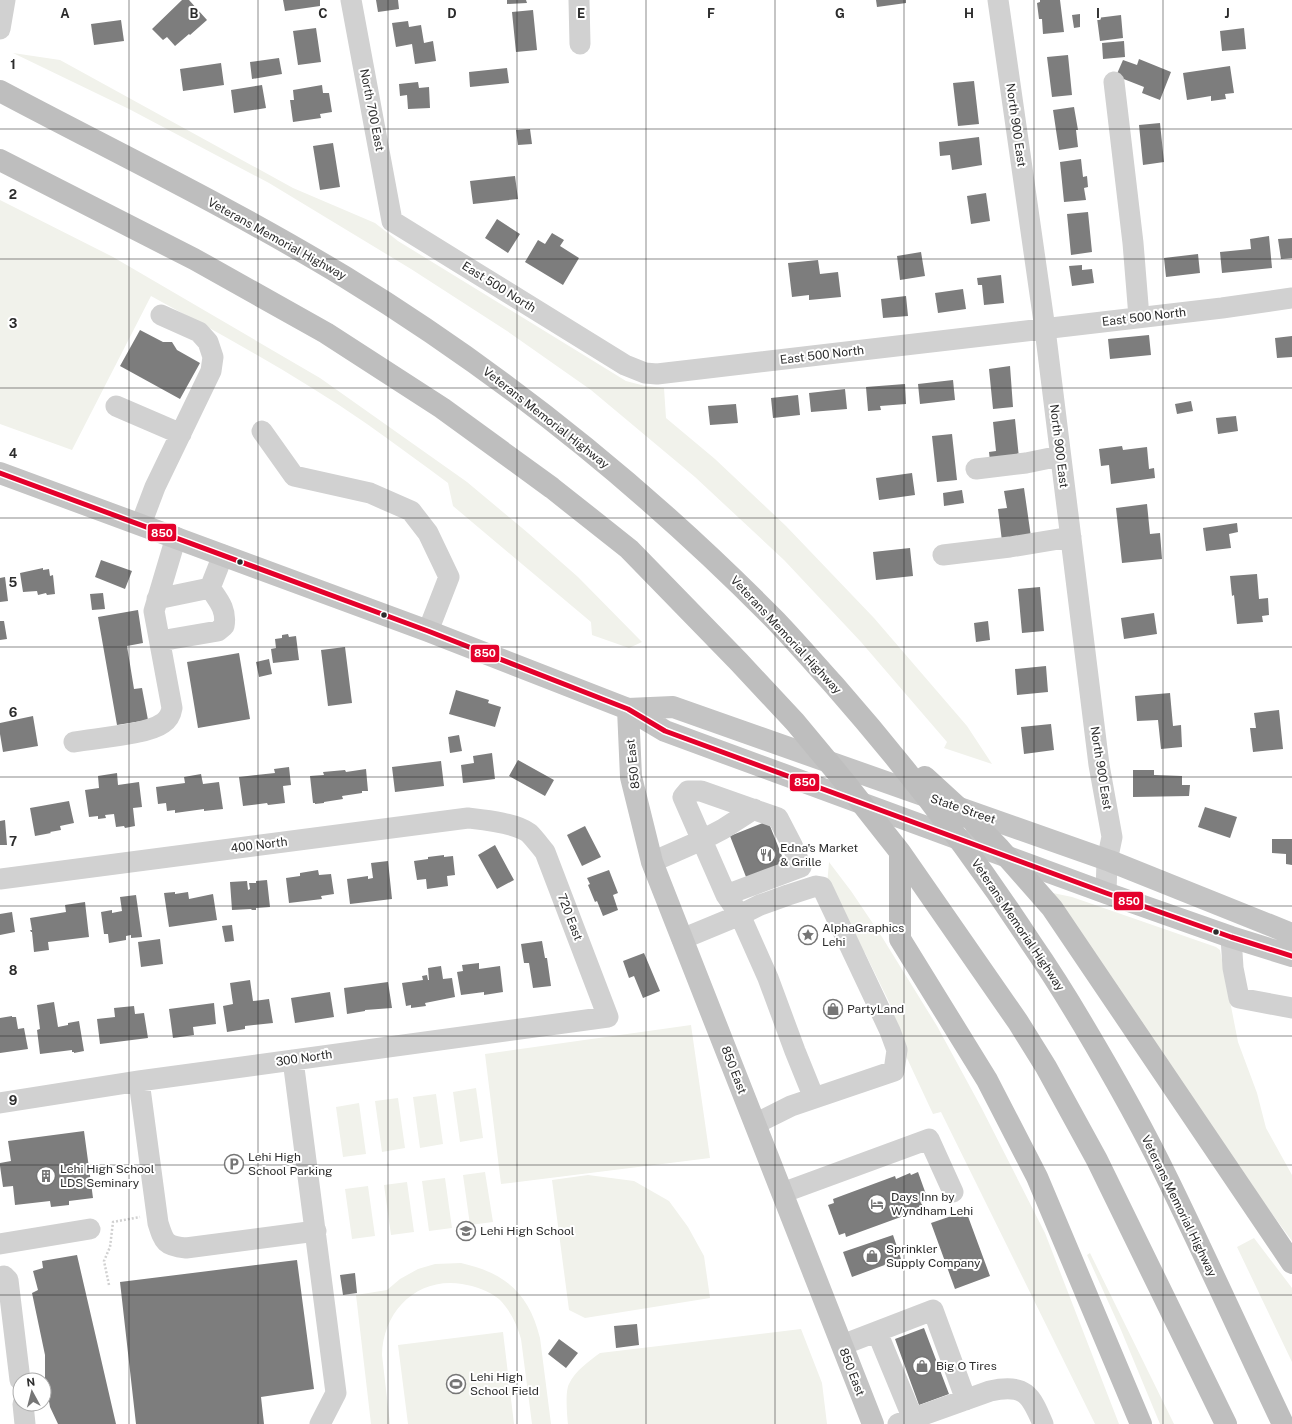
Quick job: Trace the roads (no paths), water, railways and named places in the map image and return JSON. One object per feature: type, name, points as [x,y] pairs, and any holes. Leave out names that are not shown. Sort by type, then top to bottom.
[{"type":"highway","name":"Veterans Memorial Highway","points":[[0,91],[228,210],[300,250],[388,304],[461,353],[604,462],[722,568],[780,625],[884,742],[935,806],[995,887],[1083,1024],[1146,1137],[1176,1196],[1284,1424]]},
{"type":"highway","points":[[0,160],[194,259],[312,325],[442,408],[552,488],[629,549],[739,662],[795,722],[900,852],[1018,1022],[1046,1067],[1097,1160],[1226,1424]]},
{"type":"highway","points":[[884,742],[973,821],[1052,908],[1292,1263]]},
{"type":"highway","points":[[900,852],[900,939],[987,1080],[1037,1177],[1141,1424]]},
{"type":"main road","name":"State Street","points":[[0,473],[428,631],[628,709],[665,731],[1106,893],[1231,937],[1292,956]]},
{"type":"main road","name":"State Street","points":[[628,709],[673,707],[1107,861],[1292,934]]},
{"type":"main road","name":"850 East","points":[[628,709],[631,777],[652,862],[873,1424]]},
{"type":"street","name":"North 700 East","points":[[351,0],[392,221]]},
{"type":"street","points":[[579,0],[580,44]]},
{"type":"street","name":"North 900 East","points":[[998,0],[1045,329],[1099,765],[1112,837],[1107,861],[1106,893]]},
{"type":"street","points":[[1114,82],[1133,243],[1139,317]]},
{"type":"street","name":"East 500 North","points":[[392,221],[626,365],[645,373],[657,374],[1045,329],[1292,298]]},
{"type":"street","points":[[140,524],[155,487],[211,371],[213,357],[208,342],[199,332],[161,315]]},
{"type":"street","points":[[116,406],[180,434]]},
{"type":"street","points":[[262,431],[294,476],[370,493],[411,511],[428,533],[449,577],[428,631]]},
{"type":"street","points":[[976,469],[1026,463],[1060,456]]},
{"type":"street","points":[[944,555],[1010,547],[1071,537]]},
{"type":"street","points":[[74,742],[150,730],[163,723],[171,716],[172,708],[154,611],[176,538]]},
{"type":"street","points":[[210,588],[223,555]]},
{"type":"street","points":[[157,599],[210,588]]},
{"type":"street","points":[[160,641],[218,631],[224,626],[225,618],[223,606],[210,588]]},
{"type":"street","points":[[726,895],[801,867],[792,845],[778,818],[701,791],[688,791],[683,797],[726,895],[740,915],[768,978],[814,1098]]},
{"type":"street","points":[[652,862],[702,840],[723,829],[754,809]]},
{"type":"street","name":"400 North","points":[[0,879],[468,818],[487,820],[517,828]]},
{"type":"street","name":"720 East","points":[[517,828],[528,833],[545,852],[608,1017]]},
{"type":"street","points":[[682,939],[760,905],[816,886],[822,887],[890,1031],[897,1050],[894,1071],[791,1106],[755,1124]]},
{"type":"street","points":[[1231,937],[1233,968],[1239,998],[1292,1008]]},
{"type":"street","name":"300 North","points":[[0,1103],[139,1081],[608,1017]]},
{"type":"street","points":[[293,1060],[336,1393],[320,1424]]},
{"type":"street","points":[[139,1081],[158,1223],[162,1239],[173,1247],[186,1248],[316,1231]]},
{"type":"street","points":[[782,1193],[929,1139],[953,1192]]},
{"type":"street","points":[[0,1244],[90,1229]]},
{"type":"street","points":[[0,1277],[4,1276],[8,1280],[19,1372]]},
{"type":"street","points":[[842,1345],[933,1310],[966,1400]]},
{"type":"street","points":[[877,1332],[906,1421],[1001,1388],[1018,1390],[1031,1398],[1043,1424]]},
{"type":"street","points":[[24,1412],[26,1424]]},
{"type":"place","name":"Edna's Market & Grille","points":[[766,855]]},
{"type":"place","name":"AlphaGraphics Lehi","points":[[808,935]]},
{"type":"place","name":"PartyLand","points":[[833,1009]]},
{"type":"place","name":"Lehi High School Parking","points":[[234,1164]]},
{"type":"place","name":"Lehi High School LDS Seminary","points":[[46,1176]]},
{"type":"place","name":"Days Inn by Wyndham Lehi","points":[[877,1204]]},
{"type":"place","name":"Lehi High School","points":[[466,1231]]},
{"type":"place","name":"Sprinkler Supply Company","points":[[872,1256]]},
{"type":"place","name":"Big O Tires","points":[[922,1366]]},
{"type":"place","name":"Lehi High School Field","points":[[456,1384]]}]
